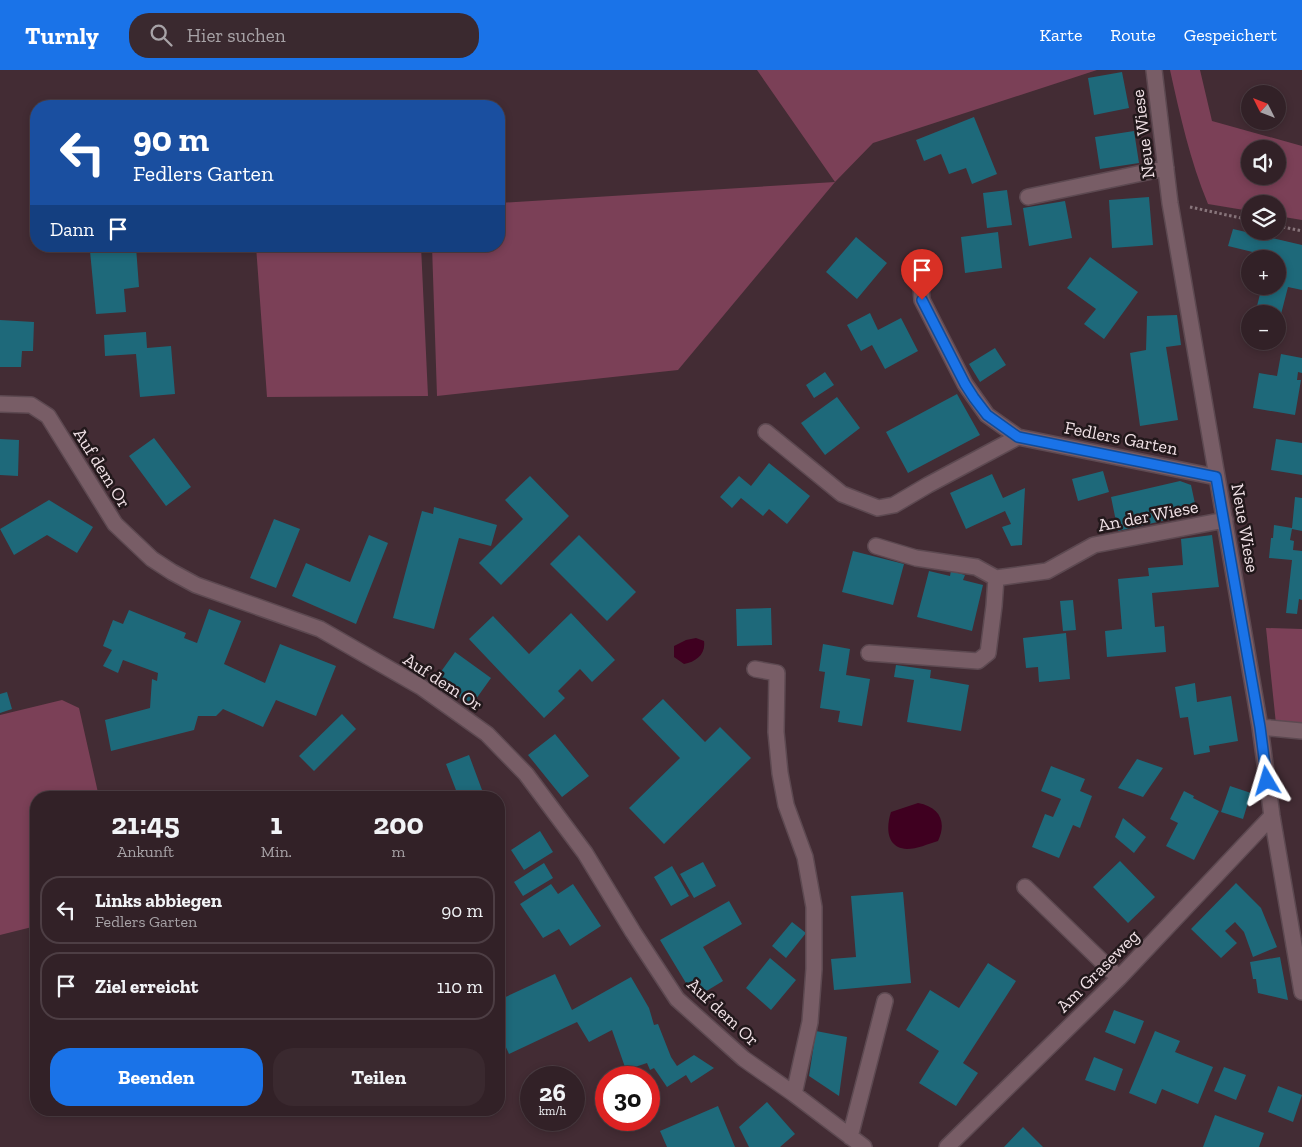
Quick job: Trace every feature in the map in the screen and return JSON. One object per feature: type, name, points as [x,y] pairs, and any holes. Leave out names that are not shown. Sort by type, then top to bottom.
[{"type":"street","name":"Neue Wiese","points":[[1154,70],[1170,203],[1260,727],[1272,816],[1302,992]]},
{"type":"street","points":[[1028,197],[1166,168]]},
{"type":"street","name":"Fedlers Garten","points":[[919,258],[922,300],[965,384],[987,415],[1018,437],[1216,477]]},
{"type":"street","name":"Auf dem Or","points":[[0,404],[32,406],[48,416],[115,524],[152,559],[196,584],[320,629],[421,687],[487,734],[526,774],[585,853],[633,932],[677,998],[744,1059],[864,1147]]},
{"type":"street","points":[[766,432],[842,494],[878,508],[894,505],[928,484],[1018,437]]},
{"type":"street","name":"An der Wiese","points":[[996,578],[1047,570],[1094,545],[1225,520]]},
{"type":"street","points":[[869,653],[978,661],[988,654],[996,578],[976,567],[916,558],[876,546]]},
{"type":"street","points":[[755,669],[777,672],[776,732],[780,773],[786,805],[805,858],[814,907],[814,969],[810,1022],[794,1094]]},
{"type":"street","points":[[1260,727],[1302,731]]},
{"type":"street","name":"Am Graseweg","points":[[947,1147],[1119,978],[1272,816]]},
{"type":"street","points":[[1025,887],[1119,978]]},
{"type":"street","points":[[850,1137],[885,1001]]},
{"type":"path","points":[[1170,203],[1241,218]]},
{"type":"path","points":[[1286,228],[1302,231]]},
{"type":"shaded area","points":[[757,70],[1097,70],[873,143],[835,182]]},
{"type":"shaded area","points":[[1170,70],[1200,70],[1212,121],[1280,140],[1241,140],[1241,185],[1286,185],[1286,142],[1302,146],[1302,220],[1286,217],[1286,195],[1241,195],[1241,210],[1208,204],[1191,155]]},
{"type":"shaded area","points":[[835,182],[678,370],[437,396],[432,252],[505,252],[505,203]]},
{"type":"shaded area","points":[[256,252],[421,252],[428,396],[267,397]]},
{"type":"shaded area","points":[[1266,628],[1302,629],[1302,726],[1276,724]]},
{"type":"shaded area","points":[[696,638],[704,641],[703,650],[699,657],[684,664],[674,657],[674,646],[686,640]]},
{"type":"shaded area","points":[[62,700],[79,708],[98,791],[30,791],[30,928],[0,935],[0,715]]},
{"type":"shaded area","points":[[918,803],[932,808],[940,816],[941,834],[938,841],[915,848],[900,848],[891,841],[889,836],[888,824],[891,812]]},
{"type":"building","points":[[1122,72],[1129,108],[1094,115],[1088,78]]},
{"type":"building","points":[[974,117],[997,174],[972,184],[966,168],[949,174],[941,154],[924,161],[916,140]]},
{"type":"building","points":[[1134,131],[1139,163],[1100,169],[1095,137]]},
{"type":"building","points":[[1007,190],[1012,225],[987,228],[983,193]]},
{"type":"building","points":[[1149,197],[1153,245],[1112,248],[1109,200]]},
{"type":"building","points":[[1065,201],[1072,238],[1029,246],[1023,208]]},
{"type":"building","points":[[1233,229],[1241,231],[1241,240],[1280,240],[1302,245],[1302,290],[1288,287],[1286,295],[1286,250],[1244,250],[1228,246]]},
{"type":"building","points":[[998,232],[1002,268],[965,273],[961,237]]},
{"type":"building","points":[[856,237],[887,263],[857,299],[826,272]]},
{"type":"building","points":[[90,252],[136,252],[139,287],[124,289],[126,312],[96,314]]},
{"type":"building","points":[[1090,257],[1138,292],[1104,339],[1084,324],[1096,309],[1067,288]]},
{"type":"building","points":[[1260,295],[1286,295],[1283,305],[1257,305]]},
{"type":"building","points":[[870,313],[878,330],[901,318],[918,351],[885,369],[872,345],[861,351],[847,325]]},
{"type":"building","points":[[1177,315],[1181,345],[1166,347],[1178,420],[1140,426],[1130,353],[1146,350],[1147,316]]},
{"type":"building","points":[[0,320],[34,322],[33,351],[22,351],[21,367],[0,367]]},
{"type":"building","points":[[146,332],[147,348],[171,346],[175,394],[140,397],[136,354],[105,356],[104,335]]},
{"type":"building","points":[[995,348],[1006,365],[980,382],[969,364]]},
{"type":"building","points":[[1281,354],[1302,358],[1302,373],[1298,372],[1297,380],[1301,380],[1295,415],[1253,408],[1259,373],[1277,376]]},
{"type":"building","points":[[825,372],[834,385],[814,398],[806,385]]},
{"type":"building","points":[[957,394],[980,435],[908,473],[886,432]]},
{"type":"building","points":[[837,397],[860,428],[825,455],[801,423]]},
{"type":"building","points":[[154,438],[191,487],[166,506],[129,456]]},
{"type":"building","points":[[0,439],[19,440],[18,476],[0,475]]},
{"type":"building","points":[[1276,439],[1302,443],[1302,475],[1271,470]]},
{"type":"building","points":[[769,463],[810,496],[787,524],[769,509],[763,516],[741,498],[732,508],[720,497],[739,476],[751,486]]},
{"type":"building","points":[[1103,471],[1109,492],[1078,501],[1072,479]]},
{"type":"building","points":[[992,474],[1003,498],[1025,488],[1022,545],[1011,546],[1002,527],[1011,524],[1005,511],[966,529],[950,493]]},
{"type":"building","points":[[530,476],[569,516],[501,585],[479,563],[523,519],[505,500]]},
{"type":"building","points":[[1180,481],[1191,485],[1197,513],[1118,531],[1111,497]]},
{"type":"building","points":[[1295,497],[1302,498],[1302,531],[1292,529],[1290,540],[1294,541],[1293,550],[1302,551],[1302,600],[1299,599],[1297,614],[1286,613],[1292,560],[1269,558],[1274,525],[1292,528]]},
{"type":"building","points":[[49,500],[93,527],[77,553],[47,535],[14,555],[0,529]]},
{"type":"building","points":[[434,507],[497,525],[491,546],[459,538],[434,629],[393,618],[422,511],[433,514]]},
{"type":"building","points":[[274,519],[300,529],[276,588],[250,578]]},
{"type":"building","points":[[369,535],[388,543],[356,624],[292,596],[306,563],[350,582]]},
{"type":"building","points":[[579,535],[636,592],[607,621],[550,564]]},
{"type":"building","points":[[1212,535],[1219,587],[1152,593],[1155,627],[1164,626],[1166,652],[1107,657],[1105,631],[1122,629],[1118,579],[1149,576],[1148,568],[1183,565],[1181,539]]},
{"type":"building","points":[[853,551],[904,564],[893,605],[842,592]]},
{"type":"building","points":[[929,571],[950,576],[951,571],[965,575],[963,580],[983,585],[972,631],[917,617]]},
{"type":"building","points":[[1073,600],[1076,630],[1063,631],[1060,601]]},
{"type":"building","points":[[771,608],[772,645],[737,646],[736,609]]},
{"type":"building","points":[[209,609],[241,621],[224,664],[265,683],[280,644],[336,666],[316,716],[276,700],[263,727],[223,709],[216,716],[198,716],[194,730],[111,751],[105,720],[150,708],[152,679],[157,681],[158,673],[123,660],[118,673],[103,666],[112,650],[103,646],[113,620],[123,624],[129,610],[186,633],[184,638],[197,643]]},
{"type":"building","points":[[571,613],[615,660],[592,682],[580,669],[558,691],[565,698],[544,718],[469,639],[493,616],[529,654]]},
{"type":"building","points":[[1066,633],[1070,679],[1039,682],[1038,667],[1026,668],[1023,638]]},
{"type":"building","points":[[823,644],[850,649],[846,675],[870,679],[862,726],[838,722],[840,711],[820,708],[825,672],[819,671]]},
{"type":"building","points":[[455,652],[491,678],[471,706],[435,680]]},
{"type":"building","points":[[896,665],[931,670],[930,678],[969,685],[961,731],[907,722],[914,680],[894,677]]},
{"type":"building","points":[[1195,683],[1197,702],[1231,696],[1238,741],[1209,746],[1210,752],[1194,755],[1188,717],[1180,718],[1175,687]]},
{"type":"building","points":[[7,692],[12,709],[0,713],[0,694]]},
{"type":"building","points":[[663,699],[705,742],[720,727],[751,758],[664,844],[629,808],[680,758],[642,719]]},
{"type":"building","points":[[342,714],[356,729],[314,771],[299,756]]},
{"type":"building","points":[[555,734],[589,776],[562,797],[528,755]]},
{"type":"building","points":[[469,755],[482,791],[456,791],[446,764]]},
{"type":"building","points":[[1137,759],[1163,768],[1143,797],[1118,788]]},
{"type":"building","points":[[1051,766],[1085,779],[1080,791],[1092,796],[1080,828],[1073,825],[1059,858],[1032,847],[1045,814],[1053,817],[1061,799],[1041,791]]},
{"type":"building","points":[[1230,786],[1251,793],[1243,819],[1221,812]]},
{"type":"building","points":[[1184,791],[1194,796],[1193,798],[1219,811],[1194,860],[1166,846],[1178,823],[1170,819]]},
{"type":"building","points":[[1123,818],[1146,837],[1134,853],[1115,837]]},
{"type":"building","points":[[540,831],[553,852],[524,870],[511,850]]},
{"type":"building","points":[[1120,861],[1155,897],[1128,923],[1093,887]]},
{"type":"building","points":[[703,862],[716,886],[694,898],[680,874]]},
{"type":"building","points":[[544,863],[553,878],[523,896],[514,882]]},
{"type":"building","points":[[672,866],[689,896],[671,906],[654,877]]},
{"type":"building","points":[[1236,883],[1261,908],[1277,947],[1253,957],[1244,932],[1235,922],[1225,931],[1237,943],[1221,958],[1191,929]]},
{"type":"building","points":[[551,884],[558,894],[573,884],[601,926],[570,946],[559,929],[543,938],[520,904]]},
{"type":"building","points":[[903,892],[911,983],[834,990],[831,959],[856,957],[851,896]]},
{"type":"building","points":[[729,901],[742,924],[703,947],[723,981],[695,998],[660,940]]},
{"type":"building","points":[[792,922],[806,933],[786,958],[772,946]]},
{"type":"building","points":[[1280,957],[1288,1000],[1258,993],[1256,979],[1253,979],[1250,962]]},
{"type":"building","points":[[770,958],[796,980],[771,1010],[746,988]]},
{"type":"building","points":[[988,963],[1016,981],[963,1063],[978,1073],[956,1106],[919,1083],[939,1051],[906,1030],[930,990],[959,1008]]},
{"type":"building","points":[[555,974],[572,1010],[631,977],[649,1008],[654,1025],[658,1024],[671,1057],[677,1066],[694,1055],[714,1068],[691,1083],[686,1075],[667,1087],[660,1077],[660,1066],[648,1066],[647,1063],[638,1066],[625,1066],[612,1030],[589,1042],[577,1022],[509,1054],[505,1045],[505,997]]},
{"type":"building","points":[[1114,1010],[1144,1021],[1135,1044],[1105,1032]]},
{"type":"building","points":[[816,1031],[847,1037],[839,1096],[809,1076]]},
{"type":"building","points":[[1155,1031],[1180,1041],[1175,1052],[1213,1067],[1198,1104],[1162,1089],[1156,1104],[1129,1093]]},
{"type":"building","points":[[1094,1057],[1123,1069],[1115,1091],[1085,1080]]},
{"type":"building","points":[[1224,1067],[1246,1075],[1236,1100],[1214,1091]]},
{"type":"building","points":[[1278,1086],[1302,1095],[1293,1122],[1268,1112]]},
{"type":"building","points":[[767,1102],[795,1134],[780,1147],[749,1147],[739,1127]]},
{"type":"building","points":[[718,1106],[735,1147],[667,1147],[660,1131]]},
{"type":"building","points":[[1215,1115],[1264,1133],[1259,1147],[1203,1147]]},
{"type":"building","points":[[1023,1127],[1043,1147],[1004,1147]]},
{"type":"route","points":[[922,300],[974,398],[987,415],[1018,437],[1216,477],[1260,727],[1267,781]]}]
